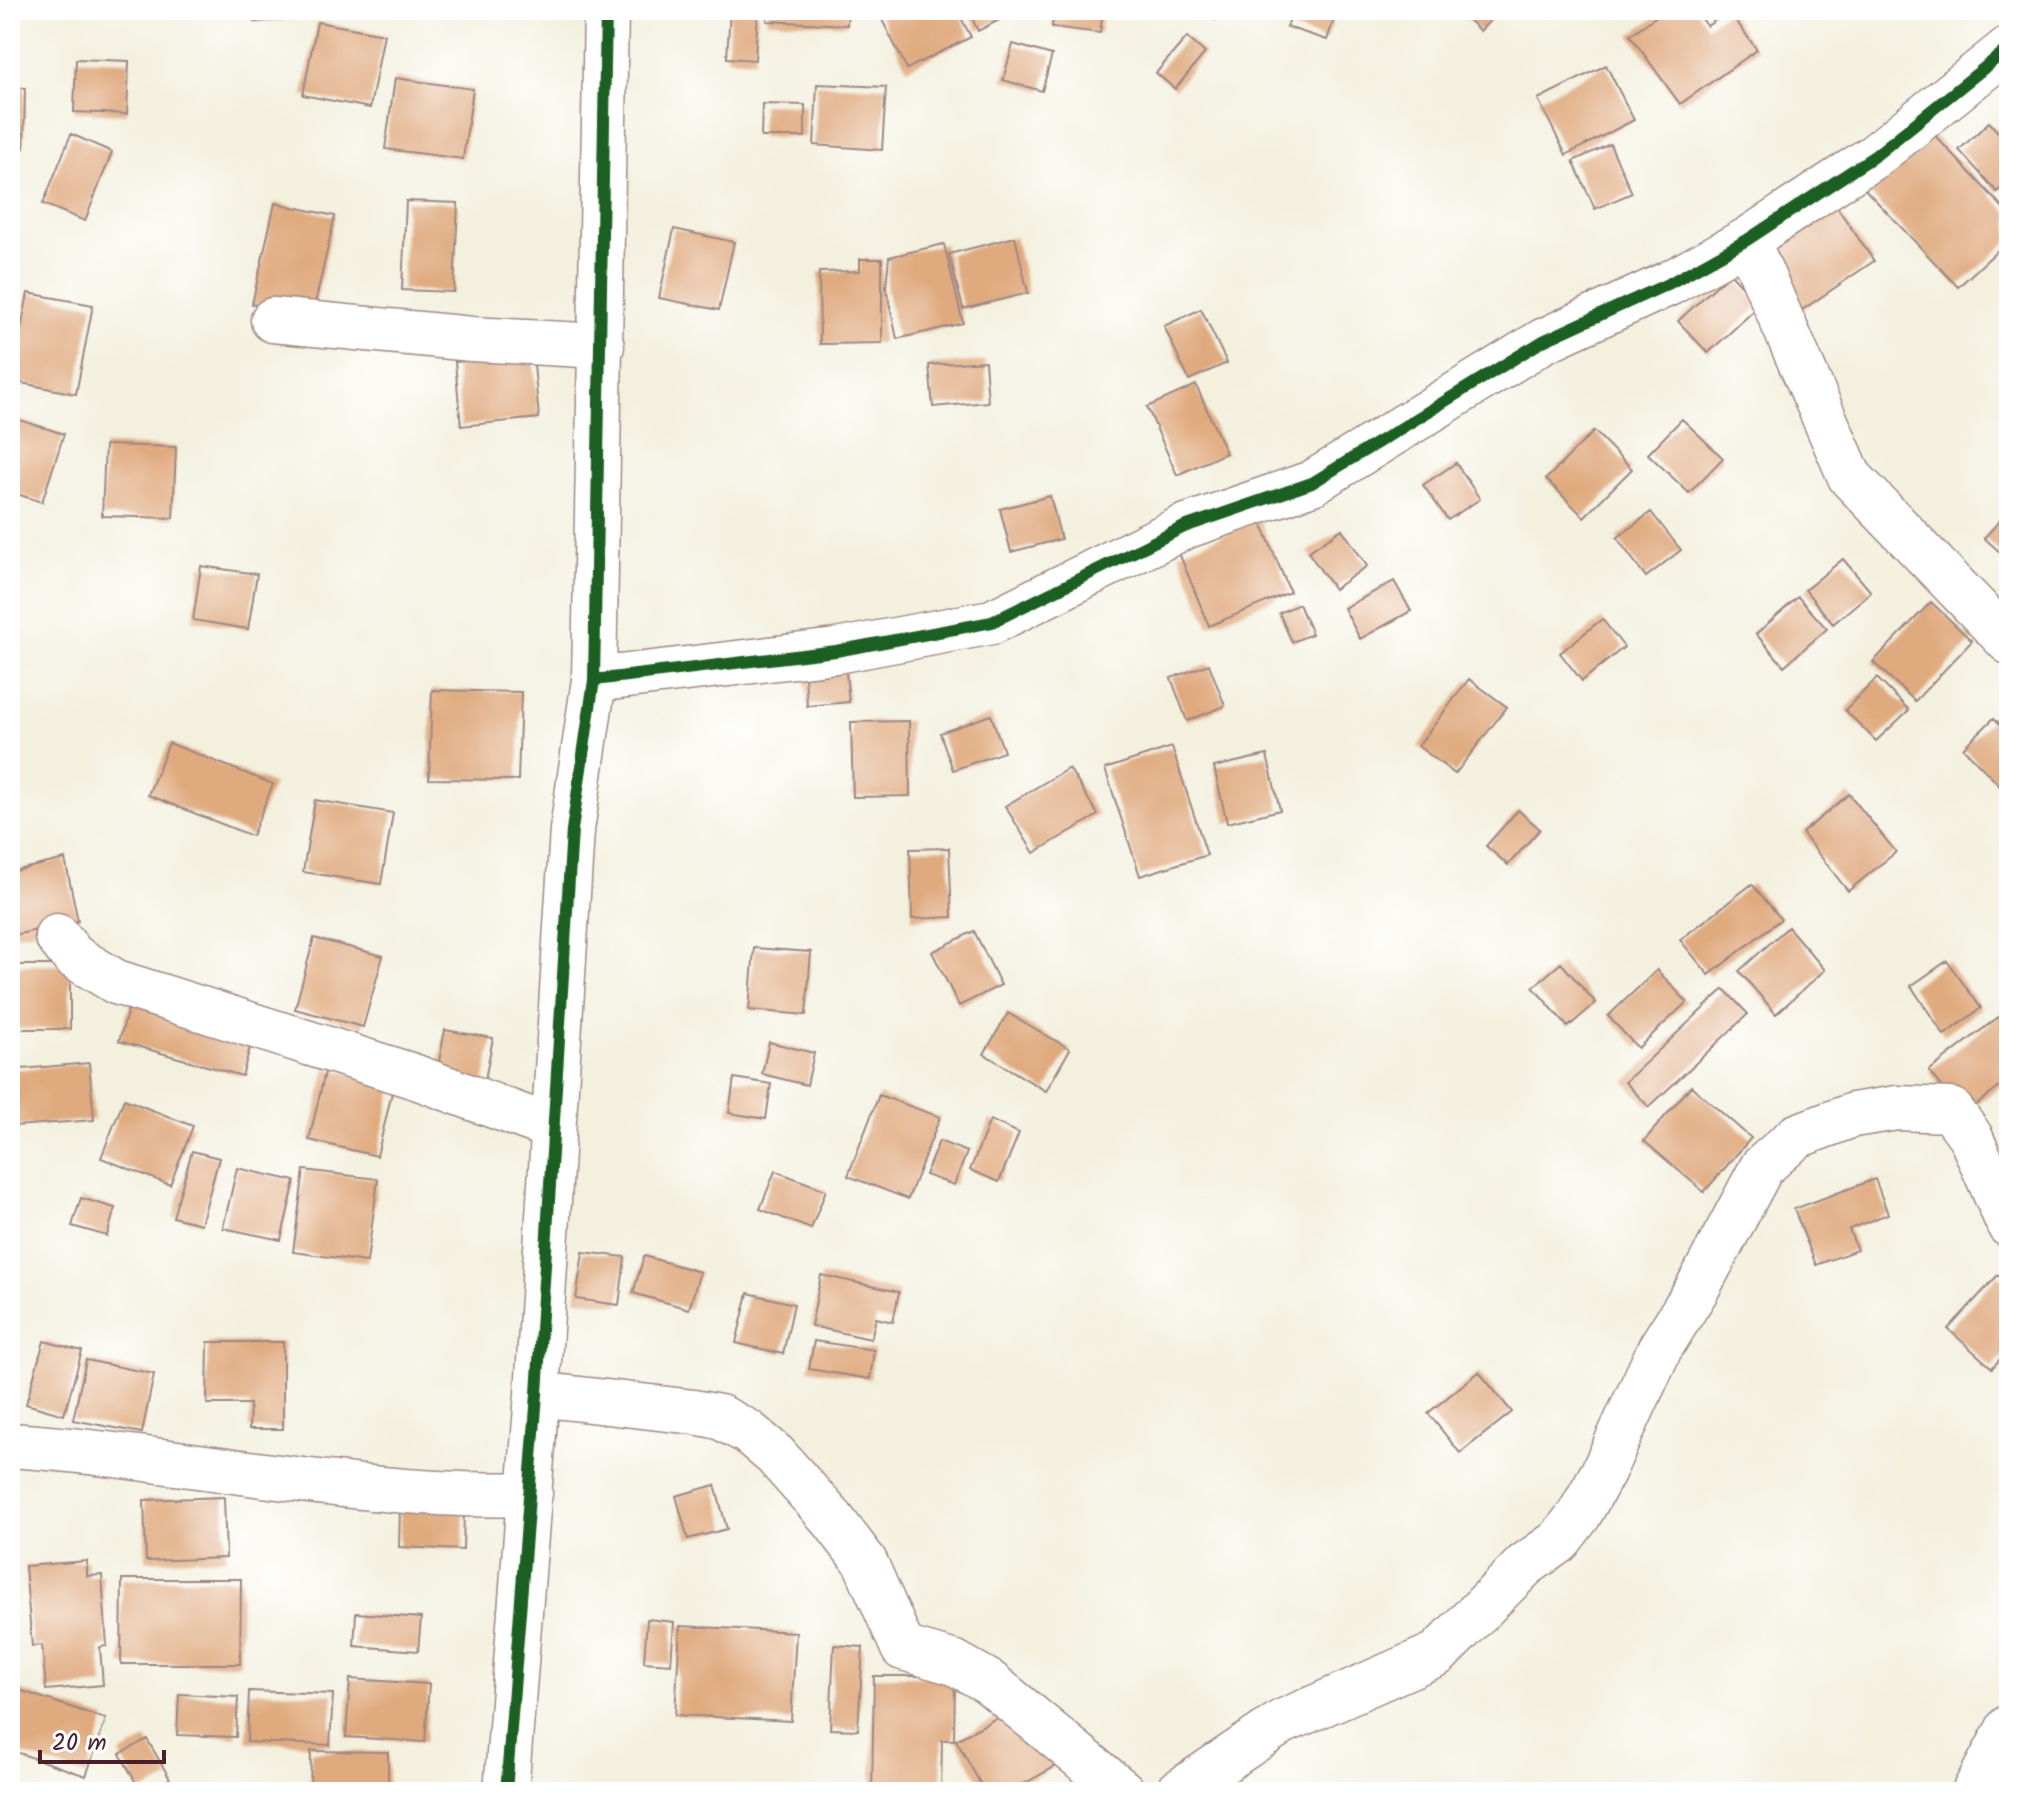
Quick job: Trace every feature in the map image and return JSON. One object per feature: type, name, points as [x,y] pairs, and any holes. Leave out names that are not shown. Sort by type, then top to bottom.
[{"type":"street","points":[[506,1792],[537,1394],[572,830],[594,680],[606,10]]},
{"type":"street","points":[[594,680],[836,651],[992,622],[1184,527],[1312,483],[1543,341],[1670,283],[1747,240],[1876,155],[2009,48]]},
{"type":"street","points":[[1747,240],[1850,477],[2009,642]]},
{"type":"street","points":[[273,320],[602,346]]},
{"type":"street","points":[[57,936],[82,963],[116,982],[416,1077],[553,1128]]},
{"type":"street","points":[[1178,1792],[1282,1722],[1437,1654],[1525,1565],[1559,1541],[1579,1515],[1603,1472],[1660,1348],[1697,1289],[1762,1167],[1797,1136],[1853,1115],[1879,1110],[1951,1110],[1970,1136],[2009,1225]]},
{"type":"street","points":[[537,1394],[694,1412],[720,1417],[748,1432],[823,1509],[865,1562],[903,1648],[955,1663],[989,1682],[1123,1792]]},
{"type":"street","points":[[10,1445],[70,1449],[342,1487],[457,1497],[530,1494]]},
{"type":"street","points":[[1974,1792],[2009,1727]]},
{"type":"building","points":[[253,10],[293,10],[294,19],[254,22]]},
{"type":"building","points":[[730,10],[758,10],[755,60],[727,58]]},
{"type":"building","points":[[768,10],[848,10],[847,25],[767,21]]},
{"type":"building","points":[[877,10],[957,10],[971,37],[907,69]]},
{"type":"building","points":[[968,10],[996,10],[1001,19],[978,31]]},
{"type":"building","points":[[1054,10],[1103,10],[1100,33],[1052,27]]},
{"type":"building","points":[[1202,10],[1223,10],[1215,20]]},
{"type":"building","points":[[1293,10],[1337,10],[1327,40],[1287,27]]},
{"type":"building","points":[[1458,10],[1500,10],[1480,31]]},
{"type":"building","points":[[1665,10],[1696,10],[1707,26],[1729,11],[1757,50],[1680,104],[1630,35]]},
{"type":"building","points":[[317,22],[384,34],[370,108],[303,95]]},
{"type":"building","points":[[1187,37],[1205,53],[1175,89],[1156,73]]},
{"type":"building","points":[[1013,44],[1052,55],[1042,91],[1003,80]]},
{"type":"building","points":[[76,59],[129,61],[127,114],[74,112]]},
{"type":"building","points":[[1606,65],[1634,120],[1566,155],[1538,99]]},
{"type":"building","points":[[395,78],[473,89],[463,159],[385,149]]},
{"type":"building","points":[[817,84],[886,87],[882,150],[814,145]]},
{"type":"building","points":[[10,87],[25,88],[24,148],[10,148]]},
{"type":"building","points":[[762,104],[805,105],[805,137],[761,137]]},
{"type":"building","points":[[1989,122],[2009,144],[2009,180],[1997,192],[1959,150]]},
{"type":"building","points":[[1924,124],[2009,214],[2009,240],[1958,287],[1860,184]]},
{"type":"building","points":[[71,134],[112,152],[85,221],[43,204]]},
{"type":"building","points":[[1610,144],[1632,193],[1595,209],[1573,161]]},
{"type":"building","points":[[1828,194],[1874,261],[1802,310],[1756,242]]},
{"type":"building","points":[[406,201],[458,203],[454,292],[402,290]]},
{"type":"building","points":[[275,203],[335,216],[312,317],[252,304]]},
{"type":"building","points":[[674,229],[734,242],[719,310],[659,298]]},
{"type":"building","points":[[1015,237],[1028,293],[963,309],[949,254]]},
{"type":"building","points":[[944,244],[963,323],[897,339],[886,287],[889,257]]},
{"type":"building","points":[[860,259],[882,259],[882,343],[820,344],[819,272],[860,271]]},
{"type":"building","points":[[1730,273],[1760,305],[1708,353],[1678,321]]},
{"type":"building","points":[[28,293],[93,305],[76,394],[11,381]]},
{"type":"building","points":[[1201,309],[1227,363],[1189,380],[1164,326]]},
{"type":"building","points":[[533,354],[539,418],[461,426],[455,362]]},
{"type":"building","points":[[985,361],[988,402],[933,407],[929,365]]},
{"type":"building","points":[[1196,385],[1226,453],[1177,475],[1147,407]]},
{"type":"building","points":[[10,417],[64,434],[42,502],[10,492]]},
{"type":"building","points":[[1682,419],[1723,458],[1689,493],[1648,454]]},
{"type":"building","points":[[1594,431],[1632,469],[1584,517],[1546,479]]},
{"type":"building","points":[[105,445],[176,447],[173,518],[102,516]]},
{"type":"building","points":[[1456,463],[1480,499],[1448,520],[1423,485]]},
{"type":"building","points":[[1050,496],[1061,539],[1011,552],[1000,509]]},
{"type":"building","points":[[1651,512],[1681,550],[1646,577],[1617,538]]},
{"type":"building","points":[[2003,517],[2009,522],[2009,560],[1984,538]]},
{"type":"building","points":[[1260,520],[1290,592],[1209,626],[1179,553]]},
{"type":"building","points":[[1342,529],[1367,566],[1334,589],[1308,552]]},
{"type":"building","points":[[1843,559],[1871,592],[1833,624],[1805,590]]},
{"type":"building","points":[[201,566],[257,574],[248,629],[193,620]]},
{"type":"building","points":[[1394,581],[1411,611],[1360,639],[1344,608]]},
{"type":"building","points":[[1798,597],[1827,629],[1784,666],[1756,634]]},
{"type":"building","points":[[1931,602],[1972,641],[1915,701],[1873,662]]},
{"type":"building","points":[[1299,604],[1312,634],[1292,642],[1279,613]]},
{"type":"building","points":[[1602,619],[1624,647],[1582,681],[1560,653]]},
{"type":"building","points":[[1209,664],[1225,706],[1187,721],[1171,678]]},
{"type":"building","points":[[846,672],[849,702],[807,706],[805,677]]},
{"type":"building","points":[[1877,678],[1909,710],[1876,741],[1845,710]]},
{"type":"building","points":[[1469,679],[1507,707],[1455,774],[1418,746]]},
{"type":"building","points":[[432,690],[521,692],[518,780],[429,779]]},
{"type":"building","points":[[991,715],[1004,752],[953,770],[940,733]]},
{"type":"building","points":[[1994,718],[2009,733],[2009,783],[2003,789],[1963,748]]},
{"type":"building","points":[[909,721],[910,796],[853,797],[851,722]]},
{"type":"building","points":[[169,743],[273,784],[252,836],[148,795]]},
{"type":"building","points":[[1172,747],[1207,855],[1140,876],[1105,769]]},
{"type":"building","points":[[1267,755],[1280,810],[1227,823],[1214,767]]},
{"type":"building","points":[[1069,768],[1098,815],[1034,853],[1005,806]]},
{"type":"building","points":[[1849,794],[1896,852],[1848,891],[1802,833]]},
{"type":"building","points":[[315,800],[393,813],[381,884],[303,872]]},
{"type":"building","points":[[1518,810],[1540,829],[1508,865],[1486,846]]},
{"type":"building","points":[[10,827],[17,859],[10,860]]},
{"type":"building","points":[[949,848],[952,917],[912,919],[910,849]]},
{"type":"building","points":[[65,859],[78,921],[10,936],[10,872]]},
{"type":"building","points":[[1752,884],[1781,919],[1709,975],[1680,940]]},
{"type":"building","points":[[1788,927],[1825,970],[1776,1014],[1739,971]]},
{"type":"building","points":[[974,931],[1001,985],[959,1006],[932,952]]},
{"type":"building","points":[[314,938],[383,956],[363,1027],[295,1009]]},
{"type":"building","points":[[754,948],[811,952],[806,1015],[749,1010]]},
{"type":"building","points":[[1947,961],[1981,1008],[1944,1035],[1911,986]]},
{"type":"building","points":[[1561,963],[1596,1003],[1568,1027],[1533,987]]},
{"type":"building","points":[[10,965],[70,965],[70,1029],[10,1029]]},
{"type":"building","points":[[1657,970],[1687,1002],[1638,1048],[1608,1016]]},
{"type":"building","points":[[1724,989],[1748,1014],[1649,1107],[1625,1082]]},
{"type":"building","points":[[132,996],[255,1030],[242,1076],[119,1041]]},
{"type":"building","points":[[1008,1013],[1070,1049],[1046,1091],[984,1054]]},
{"type":"building","points":[[2002,1014],[2009,1024],[2009,1080],[1963,1115],[1929,1071]]},
{"type":"building","points":[[445,1030],[493,1038],[483,1090],[435,1082]]},
{"type":"building","points":[[769,1042],[814,1053],[807,1085],[762,1074]]},
{"type":"building","points":[[89,1063],[94,1120],[15,1126],[11,1070]]},
{"type":"building","points":[[326,1068],[394,1084],[377,1156],[309,1140]]},
{"type":"building","points":[[734,1078],[771,1084],[766,1119],[729,1113]]},
{"type":"building","points":[[1691,1086],[1751,1138],[1704,1192],[1644,1141]]},
{"type":"building","points":[[879,1095],[940,1117],[908,1199],[848,1176]]},
{"type":"building","points":[[124,1099],[193,1126],[170,1185],[101,1158]]},
{"type":"building","points":[[990,1120],[1019,1133],[999,1182],[970,1170]]},
{"type":"building","points":[[939,1141],[967,1152],[954,1185],[925,1175]]},
{"type":"building","points":[[192,1151],[219,1158],[201,1224],[173,1217]]},
{"type":"building","points":[[237,1168],[295,1181],[281,1240],[223,1228]]},
{"type":"building","points":[[304,1170],[378,1179],[367,1262],[293,1252]]},
{"type":"building","points":[[775,1171],[826,1190],[811,1229],[760,1209]]},
{"type":"building","points":[[1875,1179],[1888,1214],[1849,1229],[1857,1250],[1816,1265],[1794,1209]]},
{"type":"building","points":[[81,1198],[115,1208],[107,1236],[72,1226]]},
{"type":"building","points":[[583,1252],[625,1257],[619,1305],[576,1299]]},
{"type":"building","points":[[644,1256],[700,1272],[689,1309],[633,1293]]},
{"type":"building","points":[[821,1275],[899,1292],[893,1322],[876,1318],[871,1339],[811,1326]]},
{"type":"building","points":[[1998,1275],[2009,1285],[2009,1349],[1992,1368],[1948,1329]]},
{"type":"building","points":[[748,1293],[794,1304],[783,1354],[736,1343]]},
{"type":"building","points":[[44,1341],[82,1351],[64,1415],[26,1404]]},
{"type":"building","points":[[814,1341],[874,1350],[870,1379],[809,1369]]},
{"type":"building","points":[[208,1342],[283,1342],[283,1429],[249,1429],[250,1404],[207,1404]]},
{"type":"building","points":[[10,1349],[16,1382],[10,1383]]},
{"type":"building","points":[[86,1360],[154,1374],[142,1433],[73,1420]]},
{"type":"building","points":[[1479,1372],[1512,1412],[1460,1453],[1428,1413]]},
{"type":"building","points":[[715,1485],[727,1529],[688,1539],[676,1496]]},
{"type":"building","points":[[224,1497],[226,1558],[146,1561],[144,1500]]},
{"type":"building","points":[[400,1506],[464,1508],[463,1550],[399,1547]]},
{"type":"building","points":[[87,1561],[87,1576],[102,1575],[107,1646],[100,1647],[103,1685],[46,1690],[42,1645],[32,1646],[25,1566]]},
{"type":"building","points":[[122,1579],[241,1579],[240,1664],[121,1664]]},
{"type":"building","points":[[356,1613],[421,1618],[418,1651],[354,1646]]},
{"type":"building","points":[[647,1619],[674,1622],[671,1664],[644,1662]]},
{"type":"building","points":[[680,1626],[796,1632],[791,1721],[675,1715]]},
{"type":"building","points":[[834,1645],[863,1647],[858,1730],[830,1729]]},
{"type":"building","points":[[874,1676],[955,1676],[954,1740],[942,1740],[941,1792],[872,1792]]},
{"type":"building","points":[[350,1679],[429,1684],[425,1742],[346,1737]]},
{"type":"building","points":[[19,1690],[106,1719],[86,1776],[10,1750],[10,1716]]},
{"type":"building","points":[[249,1691],[333,1694],[330,1745],[247,1742]]},
{"type":"building","points":[[179,1694],[238,1697],[236,1737],[177,1735]]},
{"type":"building","points":[[1022,1704],[1056,1766],[1009,1792],[985,1792],[956,1740]]},
{"type":"building","points":[[147,1739],[170,1779],[141,1792],[120,1754]]},
{"type":"building","points":[[311,1751],[388,1752],[388,1792],[310,1792]]},
{"type":"cycle path","points":[[506,1792],[537,1394],[572,830],[594,680],[606,10]]},
{"type":"cycle path","points":[[594,680],[836,651],[992,622],[1184,527],[1312,483],[1543,341],[1670,283],[1747,240],[1876,155],[2009,48]]}]
